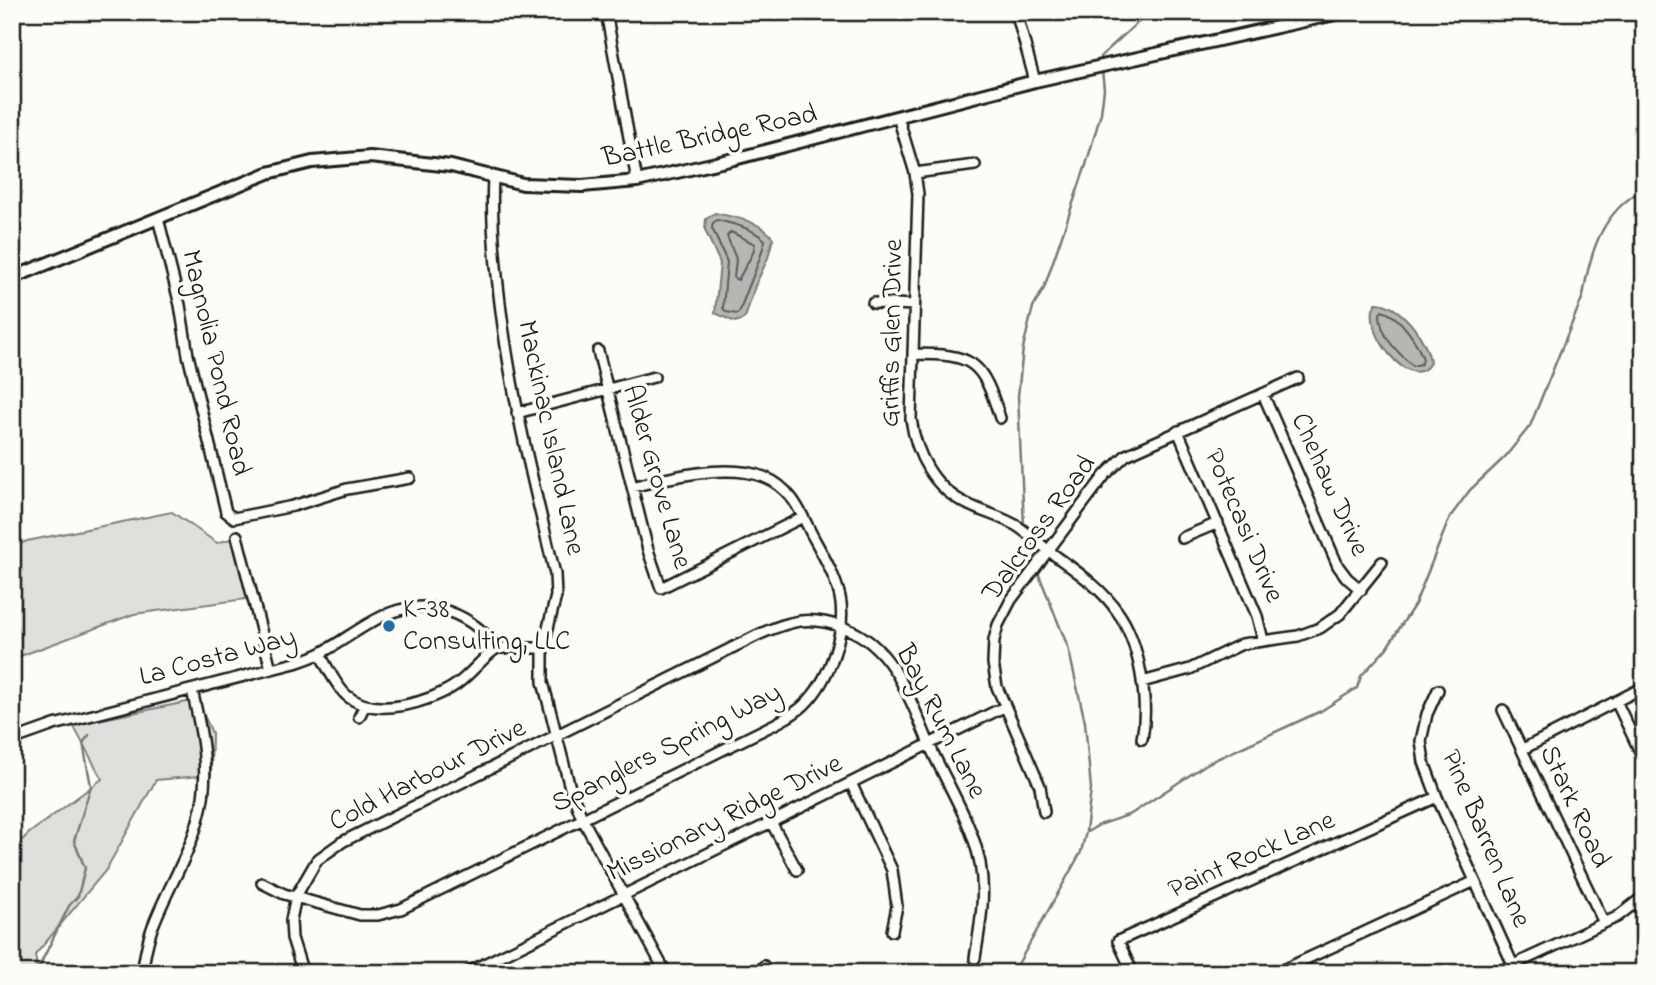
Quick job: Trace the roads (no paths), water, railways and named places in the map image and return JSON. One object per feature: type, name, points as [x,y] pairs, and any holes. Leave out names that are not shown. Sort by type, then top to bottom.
[{"type":"street","points":[[606,12],[637,180]]},
{"type":"street","points":[[1016,12],[1035,82]]},
{"type":"street","name":"Battle Bridge Road","points":[[12,278],[268,173],[334,159],[370,157],[417,161],[451,166],[511,183],[551,187],[637,180],[688,171],[1035,82],[1344,12]]},
{"type":"street","name":"Griffis Glen Drive","points":[[898,117],[915,173],[918,203],[911,419],[916,445],[926,466],[957,499],[1020,528],[1097,588],[1118,611],[1127,628],[1142,682],[1146,709],[1142,739]]},
{"type":"street","points":[[915,173],[975,165]]},
{"type":"street","name":"Mackinac Island Lane","points":[[493,178],[491,213],[510,384],[555,574],[555,596],[543,648],[543,682],[570,788],[582,818],[665,973]]},
{"type":"street","name":"Magnolia Pond Road","points":[[158,218],[180,305],[188,355],[206,430],[226,512],[230,517],[293,506],[347,489],[410,478]]},
{"type":"street","points":[[873,303],[914,305]]},
{"type":"street","name":"Alder Grove Lane","points":[[598,351],[648,550],[662,588],[803,517]]},
{"type":"street","points":[[913,354],[953,355],[972,363],[987,380],[1000,418]]},
{"type":"street","points":[[517,413],[654,377]]},
{"type":"street","name":"Dalcross Road","points":[[1044,812],[1040,786],[1004,707],[993,674],[993,652],[998,625],[1011,600],[1105,475],[1119,462],[1138,449],[1298,378]]},
{"type":"street","name":"Chehaw Drive","points":[[1263,394],[1338,566],[1361,590]]},
{"type":"street","name":"Potecasi Drive","points":[[1178,431],[1257,615],[1263,640]]},
{"type":"street","name":"Spanglers Spring Way","points":[[262,883],[285,894],[360,915],[390,912],[418,901],[777,723],[796,712],[811,696],[824,676],[841,626],[841,603],[837,587],[803,517],[786,491],[769,479],[753,474],[683,474],[632,487]]},
{"type":"street","points":[[1182,538],[1218,523]]},
{"type":"street","points":[[237,536],[271,669]]},
{"type":"street","points":[[1142,682],[1184,672],[1231,648],[1263,640],[1298,636],[1320,628],[1340,614],[1382,562]]},
{"type":"street","name":"La Costa Way","points":[[12,740],[54,725],[320,654],[372,620],[408,607],[450,611],[487,634],[497,648]]},
{"type":"street","name":"Bay Rum Lane","points":[[556,736],[786,623],[828,621],[863,635],[889,662],[967,825],[980,861],[983,911],[975,958]]},
{"type":"street","points":[[320,654],[347,695],[365,705],[383,708],[403,705],[457,684],[497,648],[543,648]]},
{"type":"street","points":[[1523,749],[1644,687]]},
{"type":"street","points":[[142,973],[155,922],[200,814],[205,760],[192,690]]},
{"type":"street","name":"Pine Barren Lane","points":[[1438,690],[1427,714],[1421,741],[1424,762],[1437,797],[1513,965]]},
{"type":"street","points":[[1616,701],[1644,760]]},
{"type":"street","points":[[359,718],[365,705]]},
{"type":"street","name":"Missionary Ridge Drive","points":[[466,973],[1004,707]]},
{"type":"street","name":"Stark Road","points":[[1503,710],[1604,923]]},
{"type":"street","name":"Cold Harbour Drive","points":[[303,973],[292,937],[291,920],[296,896],[317,860],[342,842],[556,736]]},
{"type":"street","points":[[851,783],[892,870],[897,906],[892,931]]},
{"type":"street","name":"Paint Rock Lane","points":[[1133,973],[1118,941],[1437,797]]},
{"type":"street","points":[[771,822],[797,870]]},
{"type":"street","points":[[1276,973],[1475,881]]},
{"type":"street","points":[[1496,973],[1617,917],[1644,897]]},
{"type":"water","points":[[715,213],[762,227],[773,238],[746,315],[735,322],[715,313],[720,263],[705,230],[706,219]]},
{"type":"water","points":[[1376,303],[1394,309],[1419,334],[1430,363],[1421,371],[1411,371],[1400,365],[1380,341],[1374,327]]},
{"type":"waterway","points":[[1102,64],[1101,56],[1149,12]]},
{"type":"waterway","points":[[1024,526],[1018,396],[1023,348],[1033,307],[1044,288],[1101,113],[1104,89],[1102,71]]},
{"type":"waterway","points":[[1087,832],[1131,814],[1208,763],[1321,711],[1357,688],[1361,676],[1386,649],[1415,604],[1450,517],[1470,490],[1505,457],[1530,426],[1583,296],[1600,234],[1618,209],[1644,189]]},
{"type":"waterway","points":[[1026,536],[1034,563]]},
{"type":"waterway","points":[[1013,973],[1081,852],[1091,789],[1085,722],[1068,647],[1037,570]]},
{"type":"waterway","points":[[36,973],[69,906],[78,896],[85,868],[74,841],[91,786],[83,743],[89,735]]},
{"type":"place","name":"K-38 Consulting, LLC","points":[[389,626]]}]
